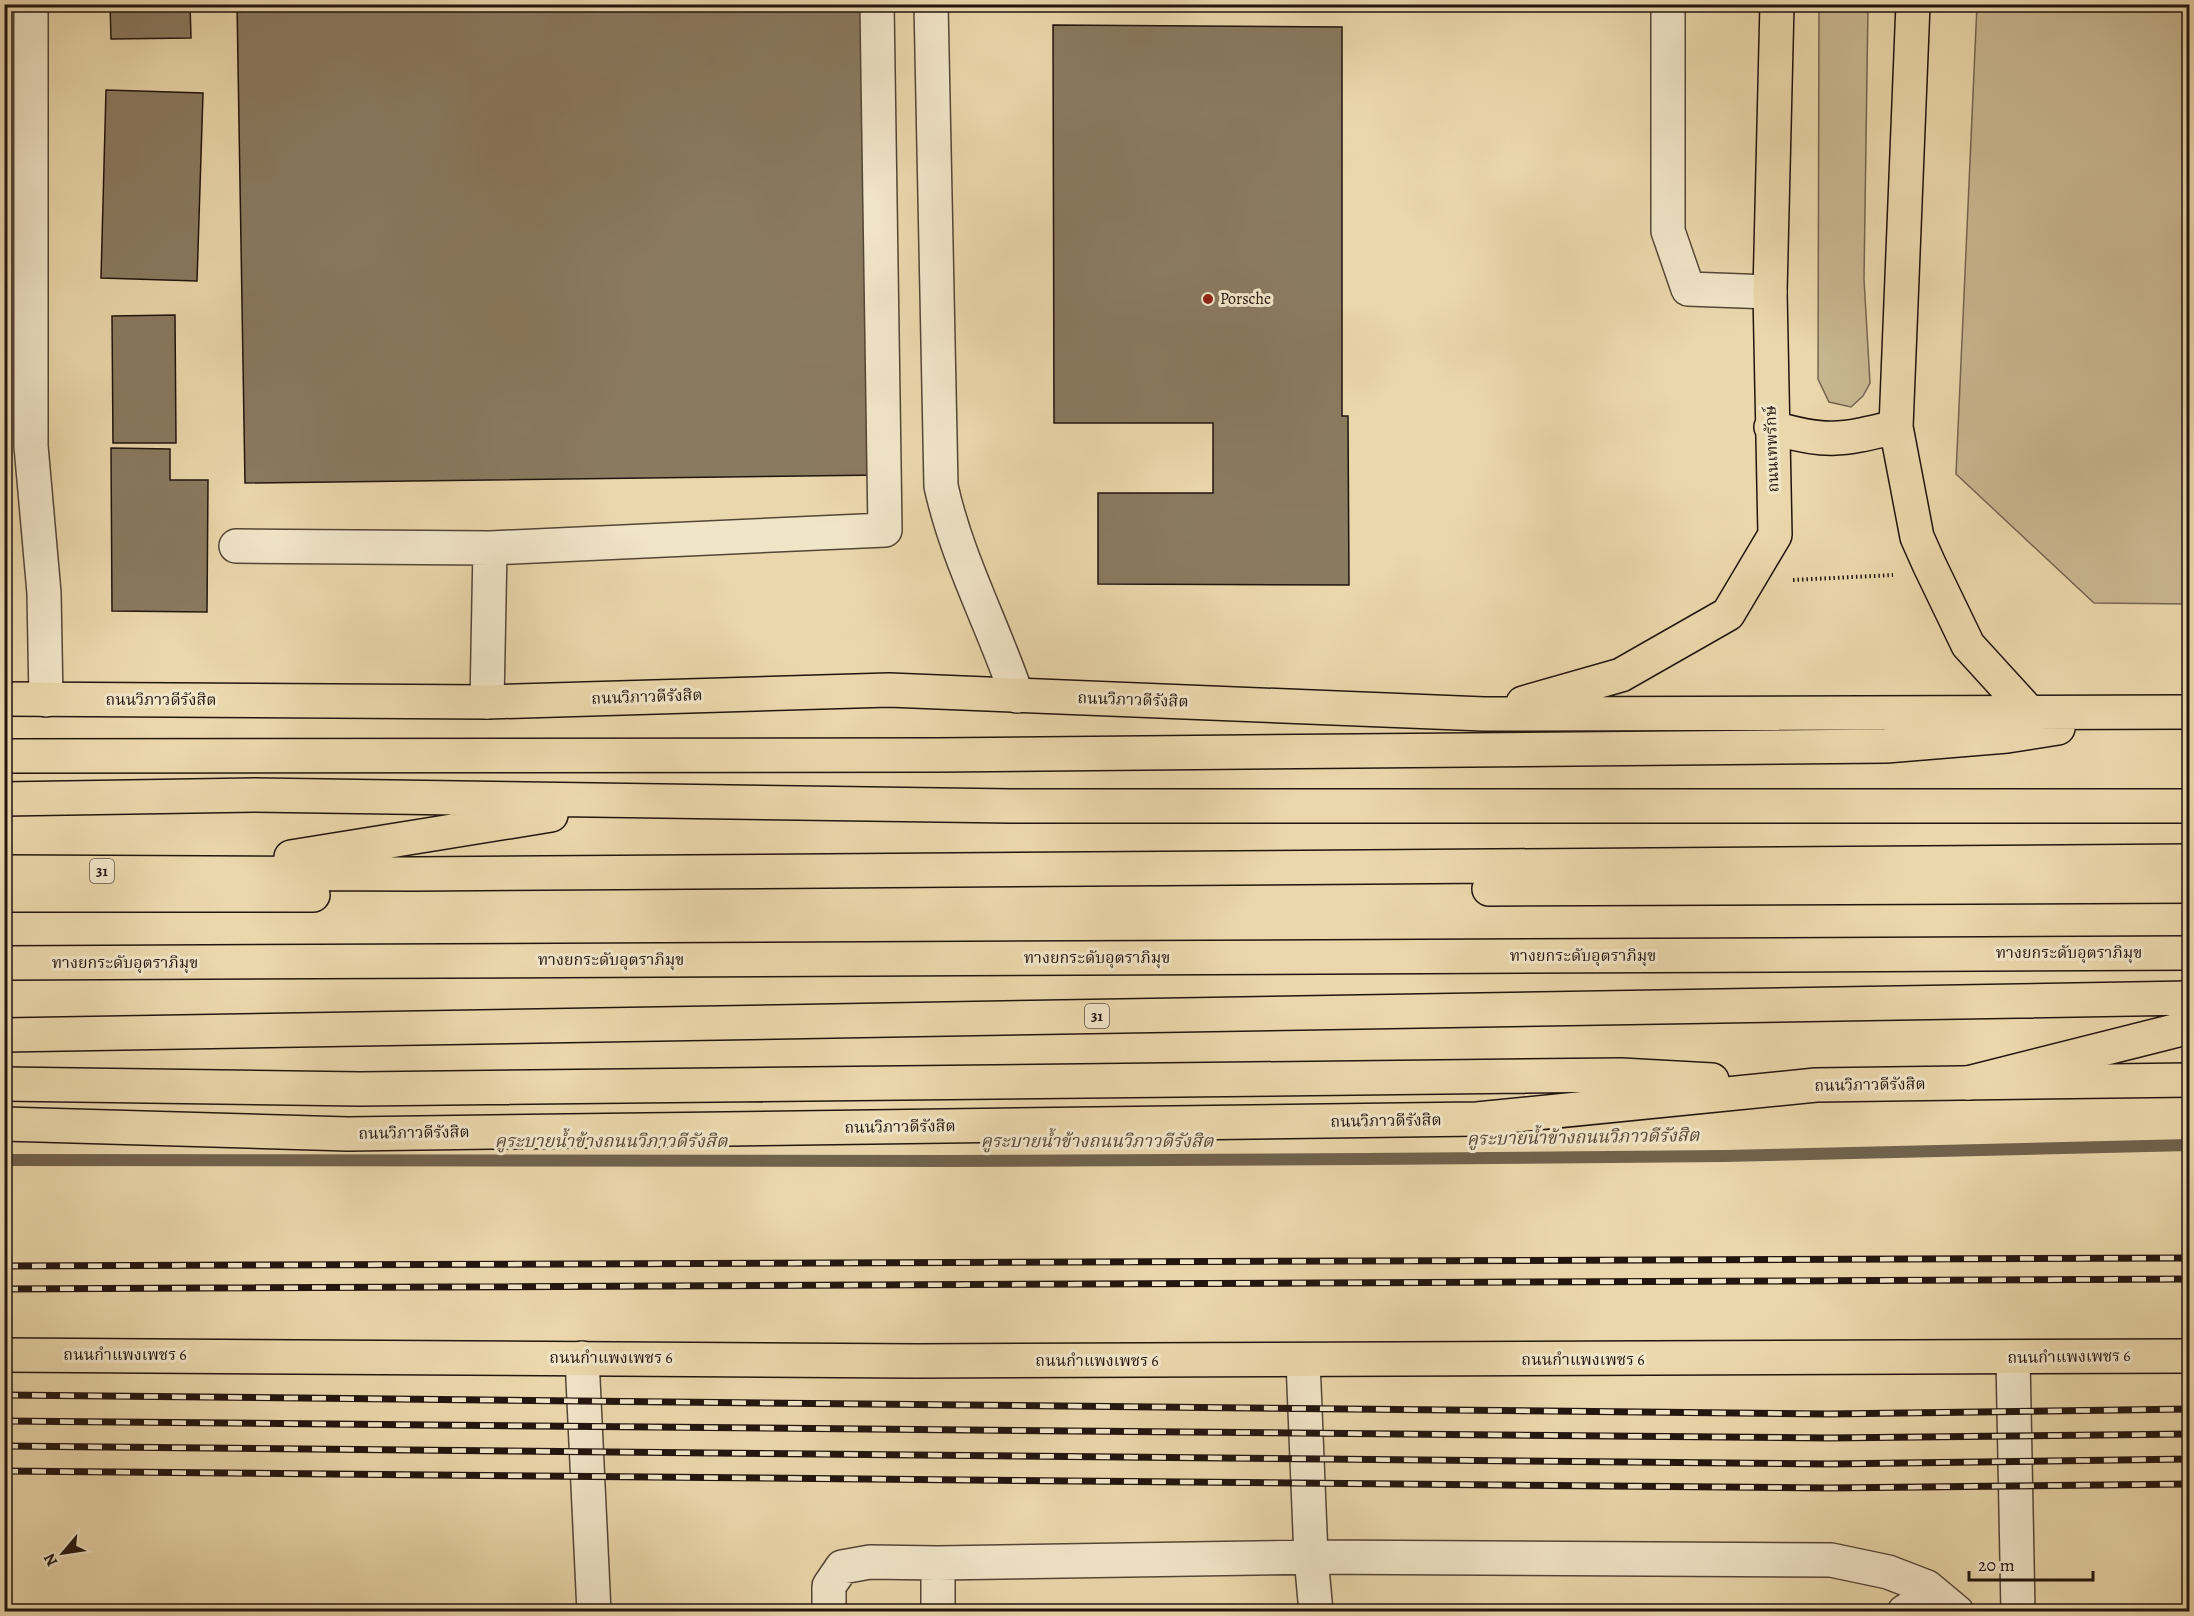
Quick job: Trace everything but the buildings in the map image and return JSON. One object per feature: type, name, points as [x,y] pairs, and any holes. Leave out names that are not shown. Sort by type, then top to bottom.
[{"type":"main road","name":"ถนนเทพรักษ์","points":[[1484,714],[1622,675],[1728,614],[1775,536],[1770,292],[1777,4]]},
{"type":"main road","points":[[1913,4],[1896,427],[1917,537],[1929,564],[1968,645],[2029,712]]},
{"type":"main road","points":[[1771,427],[1807,438],[1834,440],[1896,427]]},
{"type":"main road","name":"ถนนวิภาวดีรังสิต","points":[[4,699],[487,702],[889,690],[1484,714],[2190,712]]},
{"type":"main road","points":[[4,756],[949,755],[1886,746],[2007,736],[2158,711]]},
{"type":"main road","points":[[4,799],[255,795],[1011,806],[2190,806]]},
{"type":"main road","points":[[200,871],[642,801]]},
{"type":"main road","name":"31","points":[[4,872],[200,871],[414,874],[2190,861]]},
{"type":"main road","name":"31","points":[[4,895],[2190,886]]},
{"type":"main road","name":"ทางยกระดับอุตราภิมุข","points":[[4,963],[2190,953]]},
{"type":"main road","name":"31","points":[[4,1035],[2190,998]]},
{"type":"main road","points":[[1968,1083],[2190,1027]]},
{"type":"main road","points":[[4,1084],[360,1089],[621,1084],[1622,1075],[1816,1085]]},
{"type":"main road","name":"ถนนวิภาวดีรังสิต","points":[[4,1124],[348,1134],[1477,1119],[1816,1085],[2190,1080]]},
{"type":"main road","name":"ถนนกำแพงเพชร 6","points":[[4,1355],[1302,1361],[2190,1356]]},
{"type":"lane","points":[[32,4],[18,445],[44,593],[46,700]]},
{"type":"lane","points":[[236,546],[490,548],[885,530],[877,4]]},
{"type":"lane","points":[[931,4],[941,486],[949,523],[1000,644],[1017,696]]},
{"type":"lane","points":[[1668,4],[1668,231],[1688,289],[1770,292]]},
{"type":"lane","points":[[487,702],[490,548]]},
{"type":"lane","points":[[582,1358],[594,1611]]},
{"type":"lane","points":[[2013,1358],[2018,1611]]},
{"type":"lane","points":[[1302,1361],[1311,1557],[1316,1611]]},
{"type":"lane","points":[[829,1611],[829,1586],[842,1567],[870,1562],[1311,1557],[1831,1560],[1888,1572],[1927,1587],[1945,1602]]},
{"type":"lane","points":[[938,1563],[938,1611]]},
{"type":"lane","points":[[1904,1611],[1945,1602]]},
{"type":"path","points":[[1791,580],[1897,575]]},
{"type":"shaded area","points":[[1819,5],[1868,5],[1864,279],[1870,383],[1863,396],[1851,407],[1829,402],[1818,379]]},
{"type":"shaded area","points":[[1977,5],[2189,5],[2189,604],[2094,603],[1956,474]]},
{"type":"waterway","name":"คูระบายน้ำข้างถนนวิภาวดีรังสิต","points":[[4,1160],[1366,1159],[1724,1156],[2190,1145]]},
{"type":"railway","points":[[4,1266],[2190,1258]]},
{"type":"railway","points":[[4,1289],[2190,1279]]},
{"type":"railway","points":[[4,1395],[1829,1414],[2190,1409]]},
{"type":"railway","points":[[4,1421],[1829,1438],[2190,1434]]},
{"type":"railway","points":[[4,1446],[1829,1464],[2190,1459]]},
{"type":"railway","points":[[4,1471],[1829,1488],[2190,1484]]},
{"type":"place","name":"Porsche","points":[[1208,299]]}]
